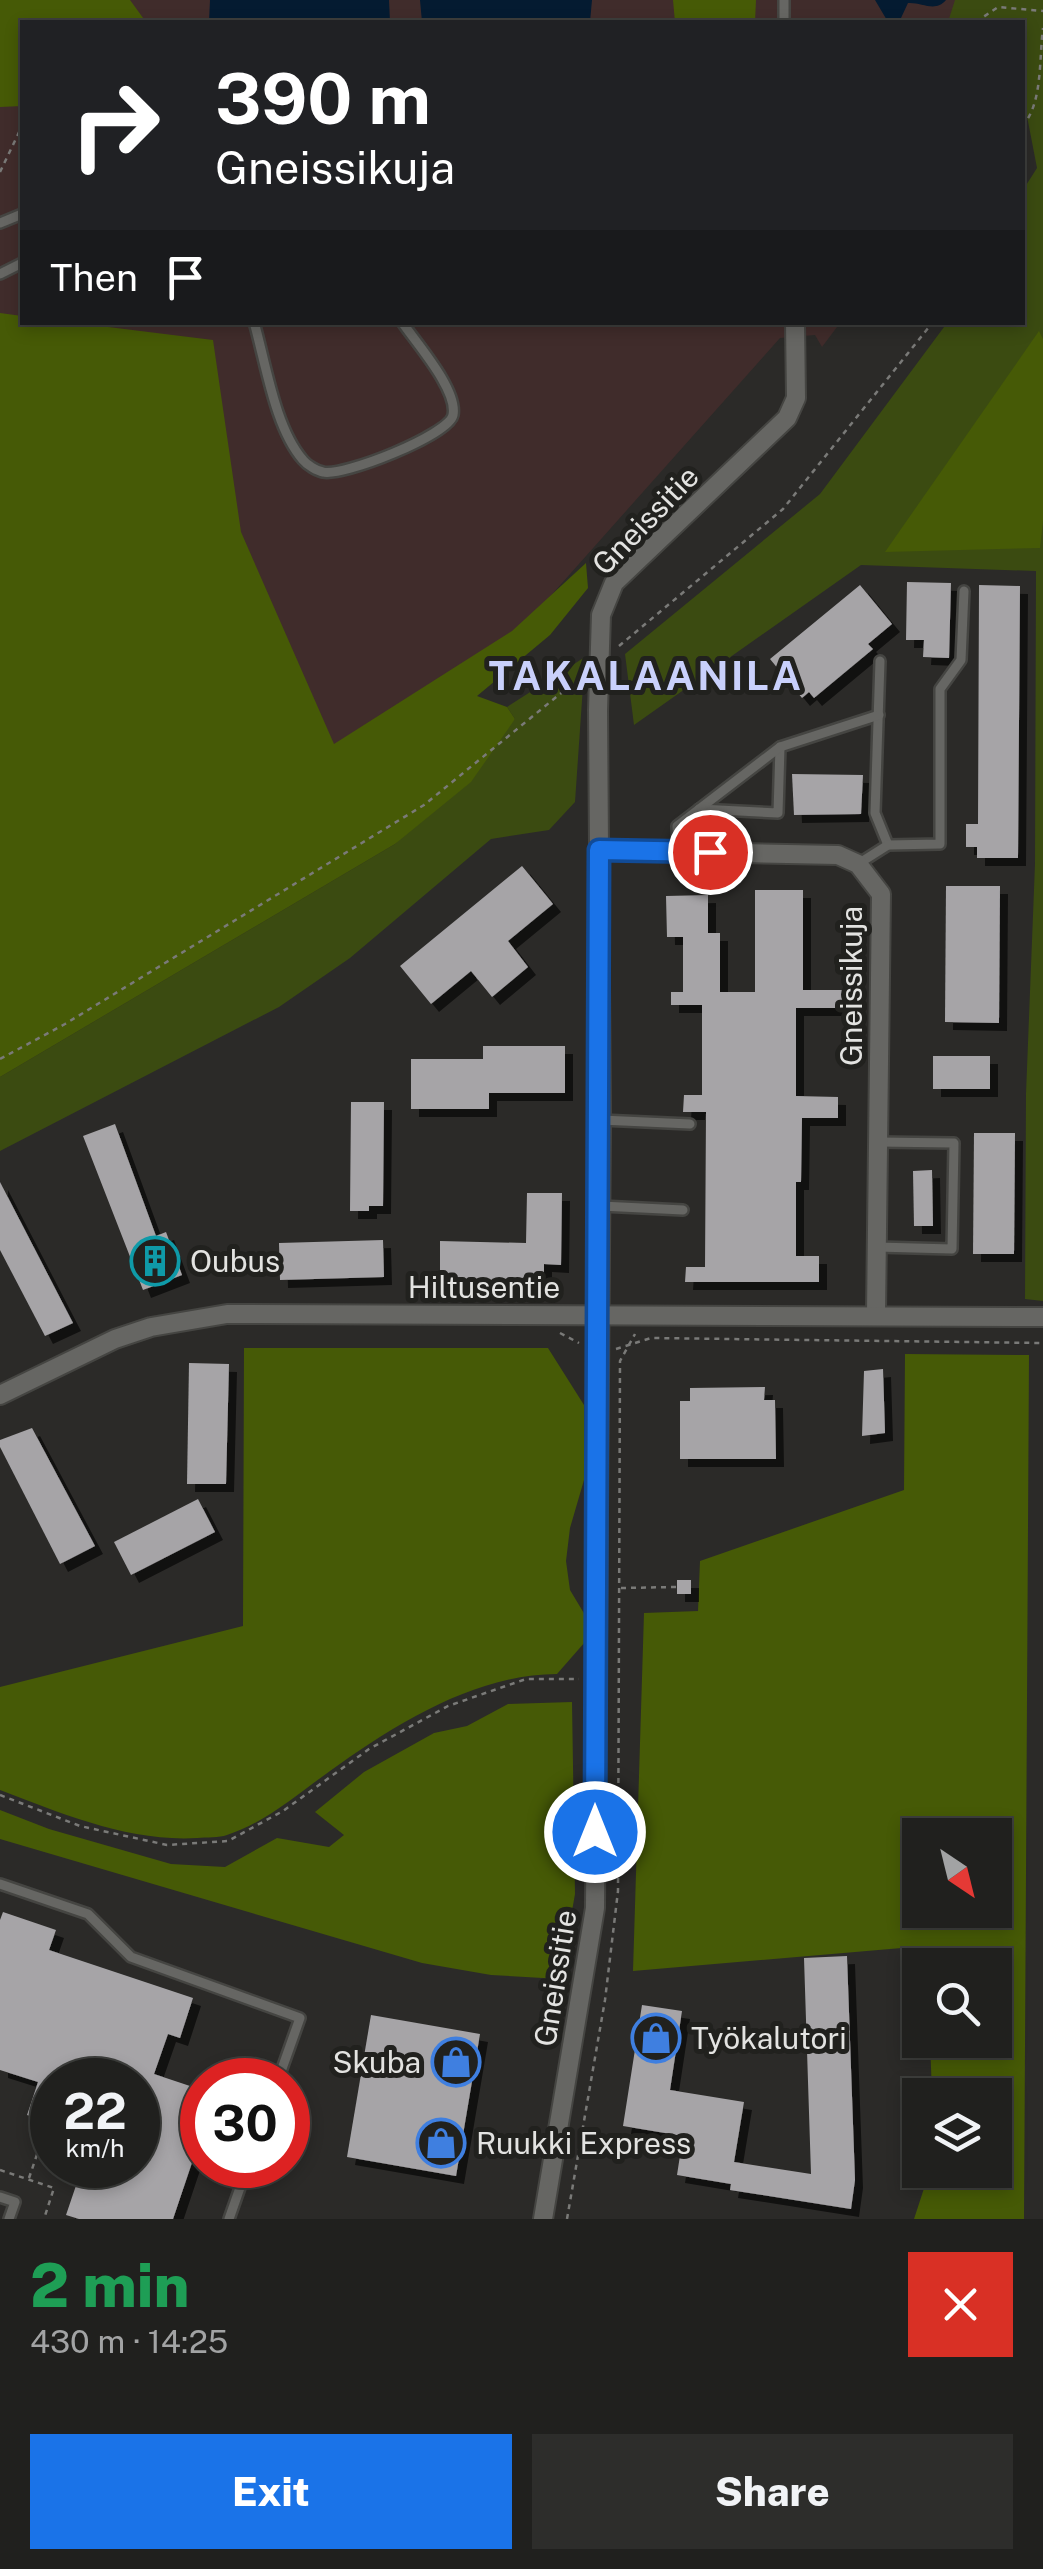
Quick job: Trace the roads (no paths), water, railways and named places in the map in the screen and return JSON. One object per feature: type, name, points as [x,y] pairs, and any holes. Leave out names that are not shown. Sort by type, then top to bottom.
[{"type":"street","name":"Gneissitie","points":[[544,2219],[595,1908],[601,614],[614,583],[787,418],[796,398],[794,325]]},
{"type":"street","name":"Gneissikuja","points":[[599,850],[838,856],[858,864],[881,894],[876,1314]]},
{"type":"street","name":"Hiltusentie","points":[[0,1395],[151,1327],[226,1314],[1043,1317]]},
{"type":"lane","points":[[255,325],[286,433],[305,463],[324,473],[345,470],[436,435],[450,424],[454,410],[450,392],[404,325]]},
{"type":"lane","points":[[858,864],[888,844],[940,844],[940,689],[961,660],[964,591]]},
{"type":"lane","points":[[880,661],[875,813],[888,844]]},
{"type":"lane","points":[[678,852],[677,826],[780,747],[879,715]]},
{"type":"lane","points":[[698,809],[778,813],[780,747]]},
{"type":"lane","points":[[600,1120],[690,1124]]},
{"type":"lane","points":[[876,1247],[952,1249],[954,1161],[954,1143],[878,1142]]},
{"type":"lane","points":[[600,1206],[683,1210]]},
{"type":"lane","points":[[0,1884],[88,1914],[131,1957],[300,2018],[286,2058]]},
{"type":"lane","points":[[229,2219],[240,2188]]},
{"type":"lane","points":[[0,2196],[15,2202],[8,2219]]},
{"type":"water","points":[[210,0],[389,0],[390,20],[209,20]]},
{"type":"water","points":[[420,0],[592,0],[590,20],[422,20]]},
{"type":"water","points":[[875,0],[946,0],[933,6],[908,3],[902,20],[887,20]]},
{"type":"place","name":"Oubus","points":[[155,1261]]},
{"type":"place","name":"Työkalutori","points":[[656,2038]]},
{"type":"place","name":"Skuba","points":[[456,2062]]},
{"type":"place","name":"Ruukki Express","points":[[441,2143]]},
{"type":"district","name":"TAKALAANILA","points":[[646,675]]}]
